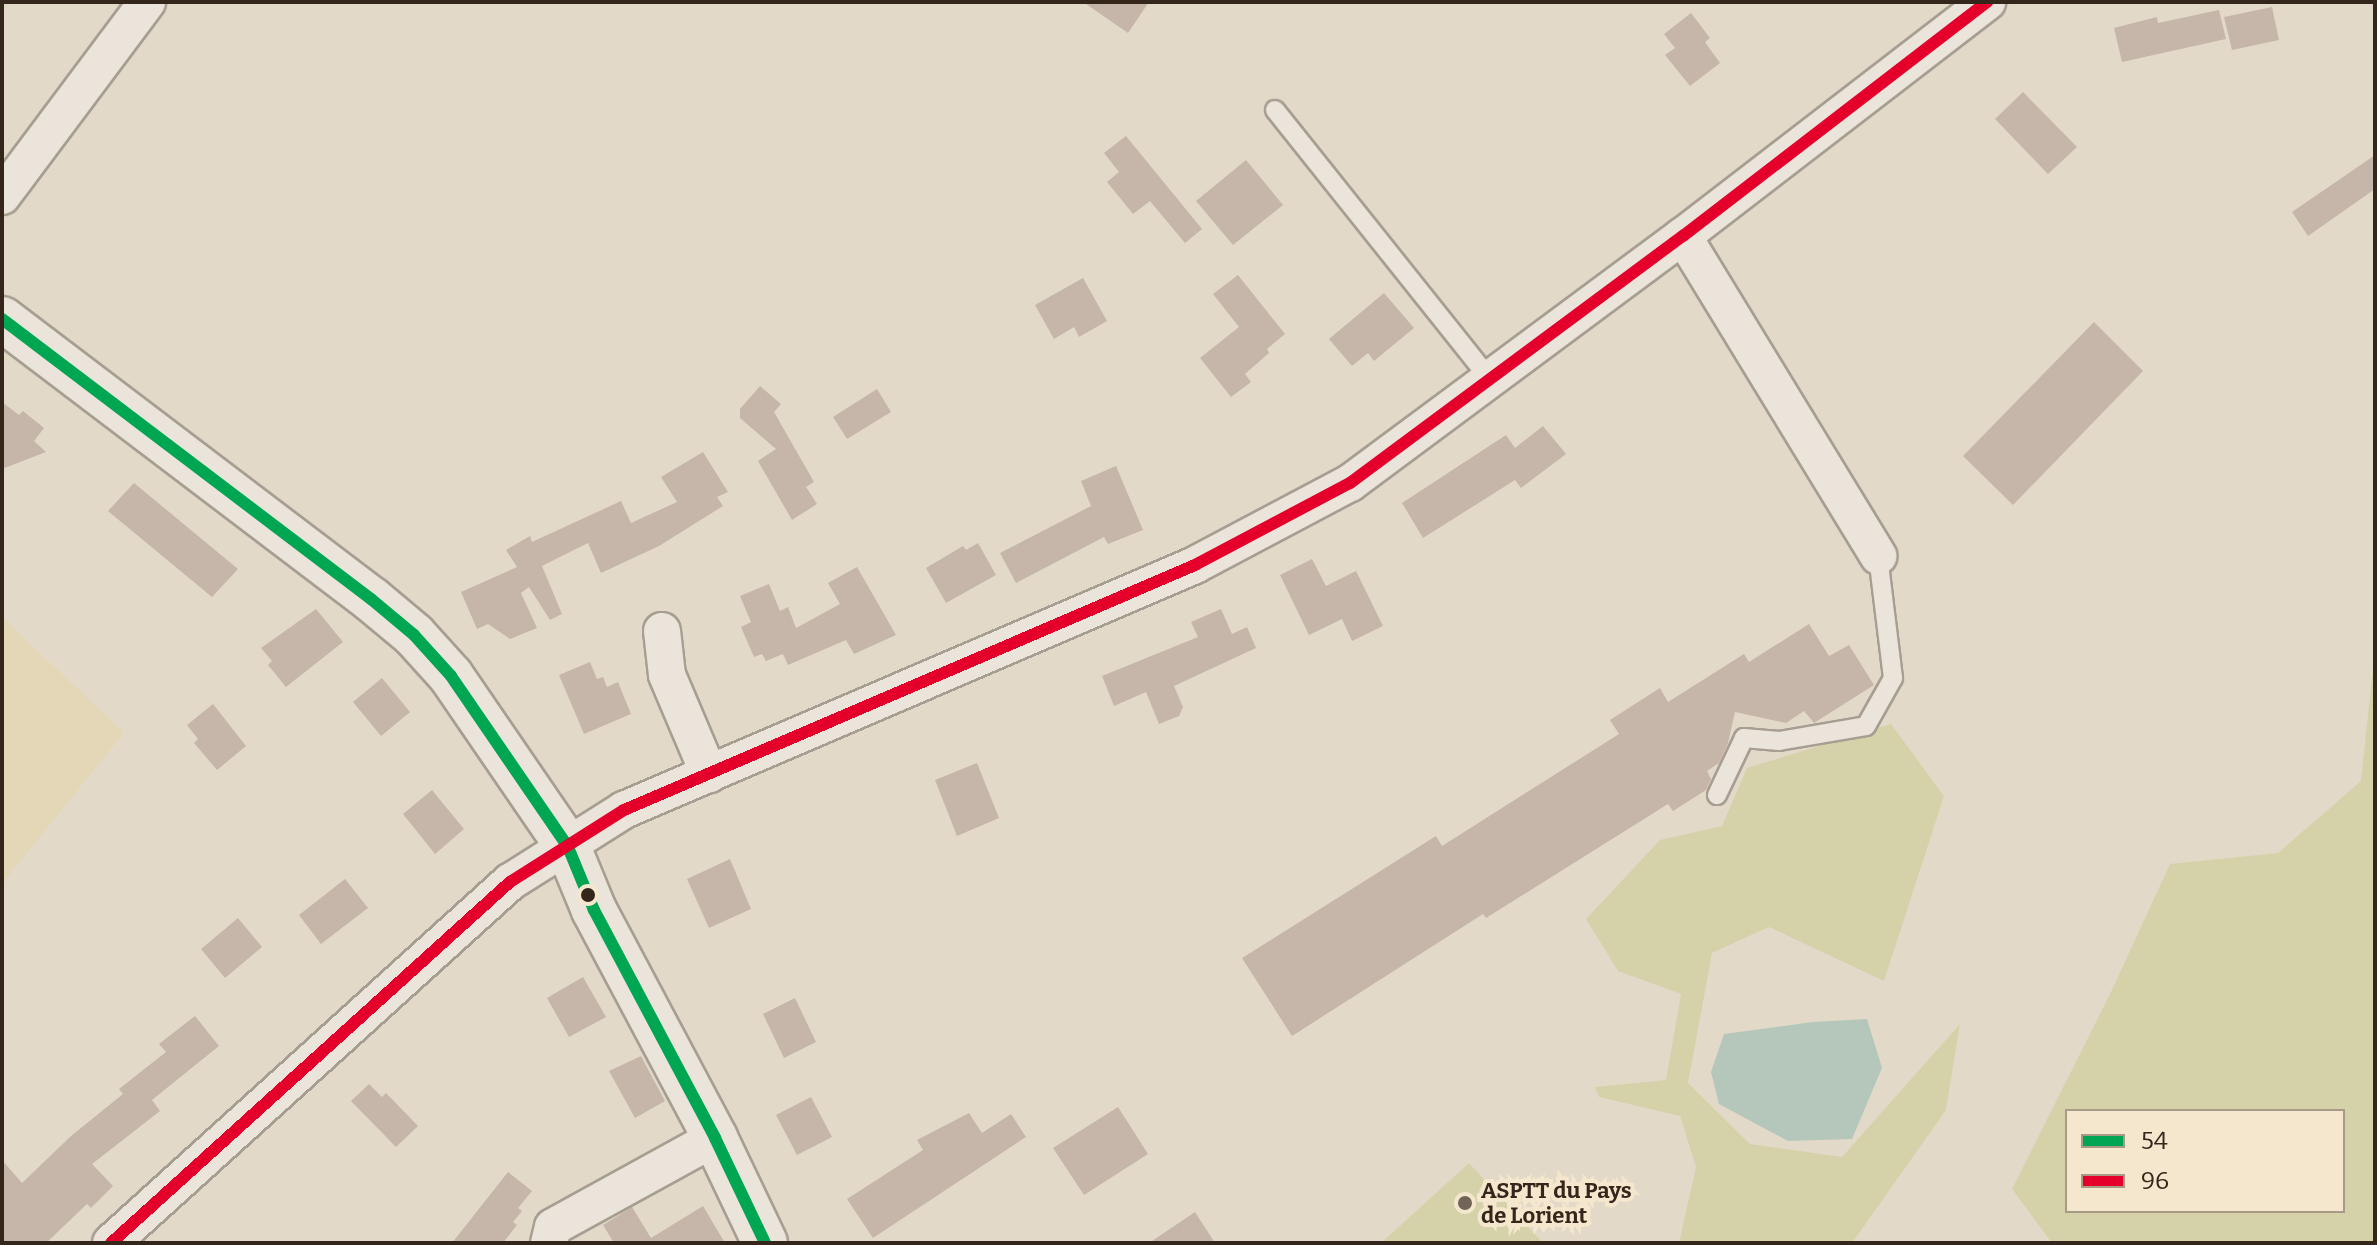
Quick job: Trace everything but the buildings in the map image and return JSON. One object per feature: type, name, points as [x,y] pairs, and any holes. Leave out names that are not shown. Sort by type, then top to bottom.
[{"type":"street","points":[[2,196],[147,2]]},
{"type":"street","points":[[129,1237],[510,882],[624,810],[1195,565],[1350,483],[1683,236],[1987,2]]},
{"type":"street","points":[[1683,236],[1878,556]]},
{"type":"street","points":[[2,319],[414,635],[451,676],[568,847],[594,910],[715,1138],[765,1243]]},
{"type":"street","points":[[662,631],[667,675],[709,774]]},
{"type":"street","points":[[549,1243],[553,1227],[715,1138]]},
{"type":"lane","points":[[1275,110],[1490,379]]},
{"type":"lane","points":[[1717,795],[1744,738],[1779,741],[1866,726],[1893,678],[1878,556]]},
{"type":"shaded area","points":[[2,617],[124,733],[2,884]]},
{"type":"shaded area","points":[[2375,649],[2375,1243],[2052,1243],[2012,1189],[2110,994],[2170,864],[2278,853],[2361,781]]},
{"type":"shaded area","points":[[1891,724],[1944,796],[1884,981],[1769,927],[1712,953],[1688,1083],[1750,1144],[1842,1157],[1960,1024],[1946,1110],[1852,1243],[1679,1243],[1696,1167],[1680,1116],[1599,1097],[1595,1087],[1666,1080],[1681,994],[1618,971],[1586,919],[1660,840],[1722,826],[1747,768]]},
{"type":"shaded area","points":[[1867,1019],[1882,1068],[1852,1139],[1788,1141],[1719,1104],[1711,1072],[1724,1034],[1813,1022]]},
{"type":"shaded area","name":"ASPTT du Pays de Lorient","points":[[1469,1163],[1543,1243],[1381,1243]]},
{"type":"transit line","name":"96","points":[[111,1243],[510,882],[624,810],[1195,565],[1350,483],[1683,236],[1987,2]]},
{"type":"transit line","name":"54","points":[[2,319],[371,599],[414,635],[451,676],[568,847],[594,910],[715,1138],[765,1243]]},
{"type":"place","name":"ASPTT du Pays de Lorient","points":[[1465,1203]]}]
